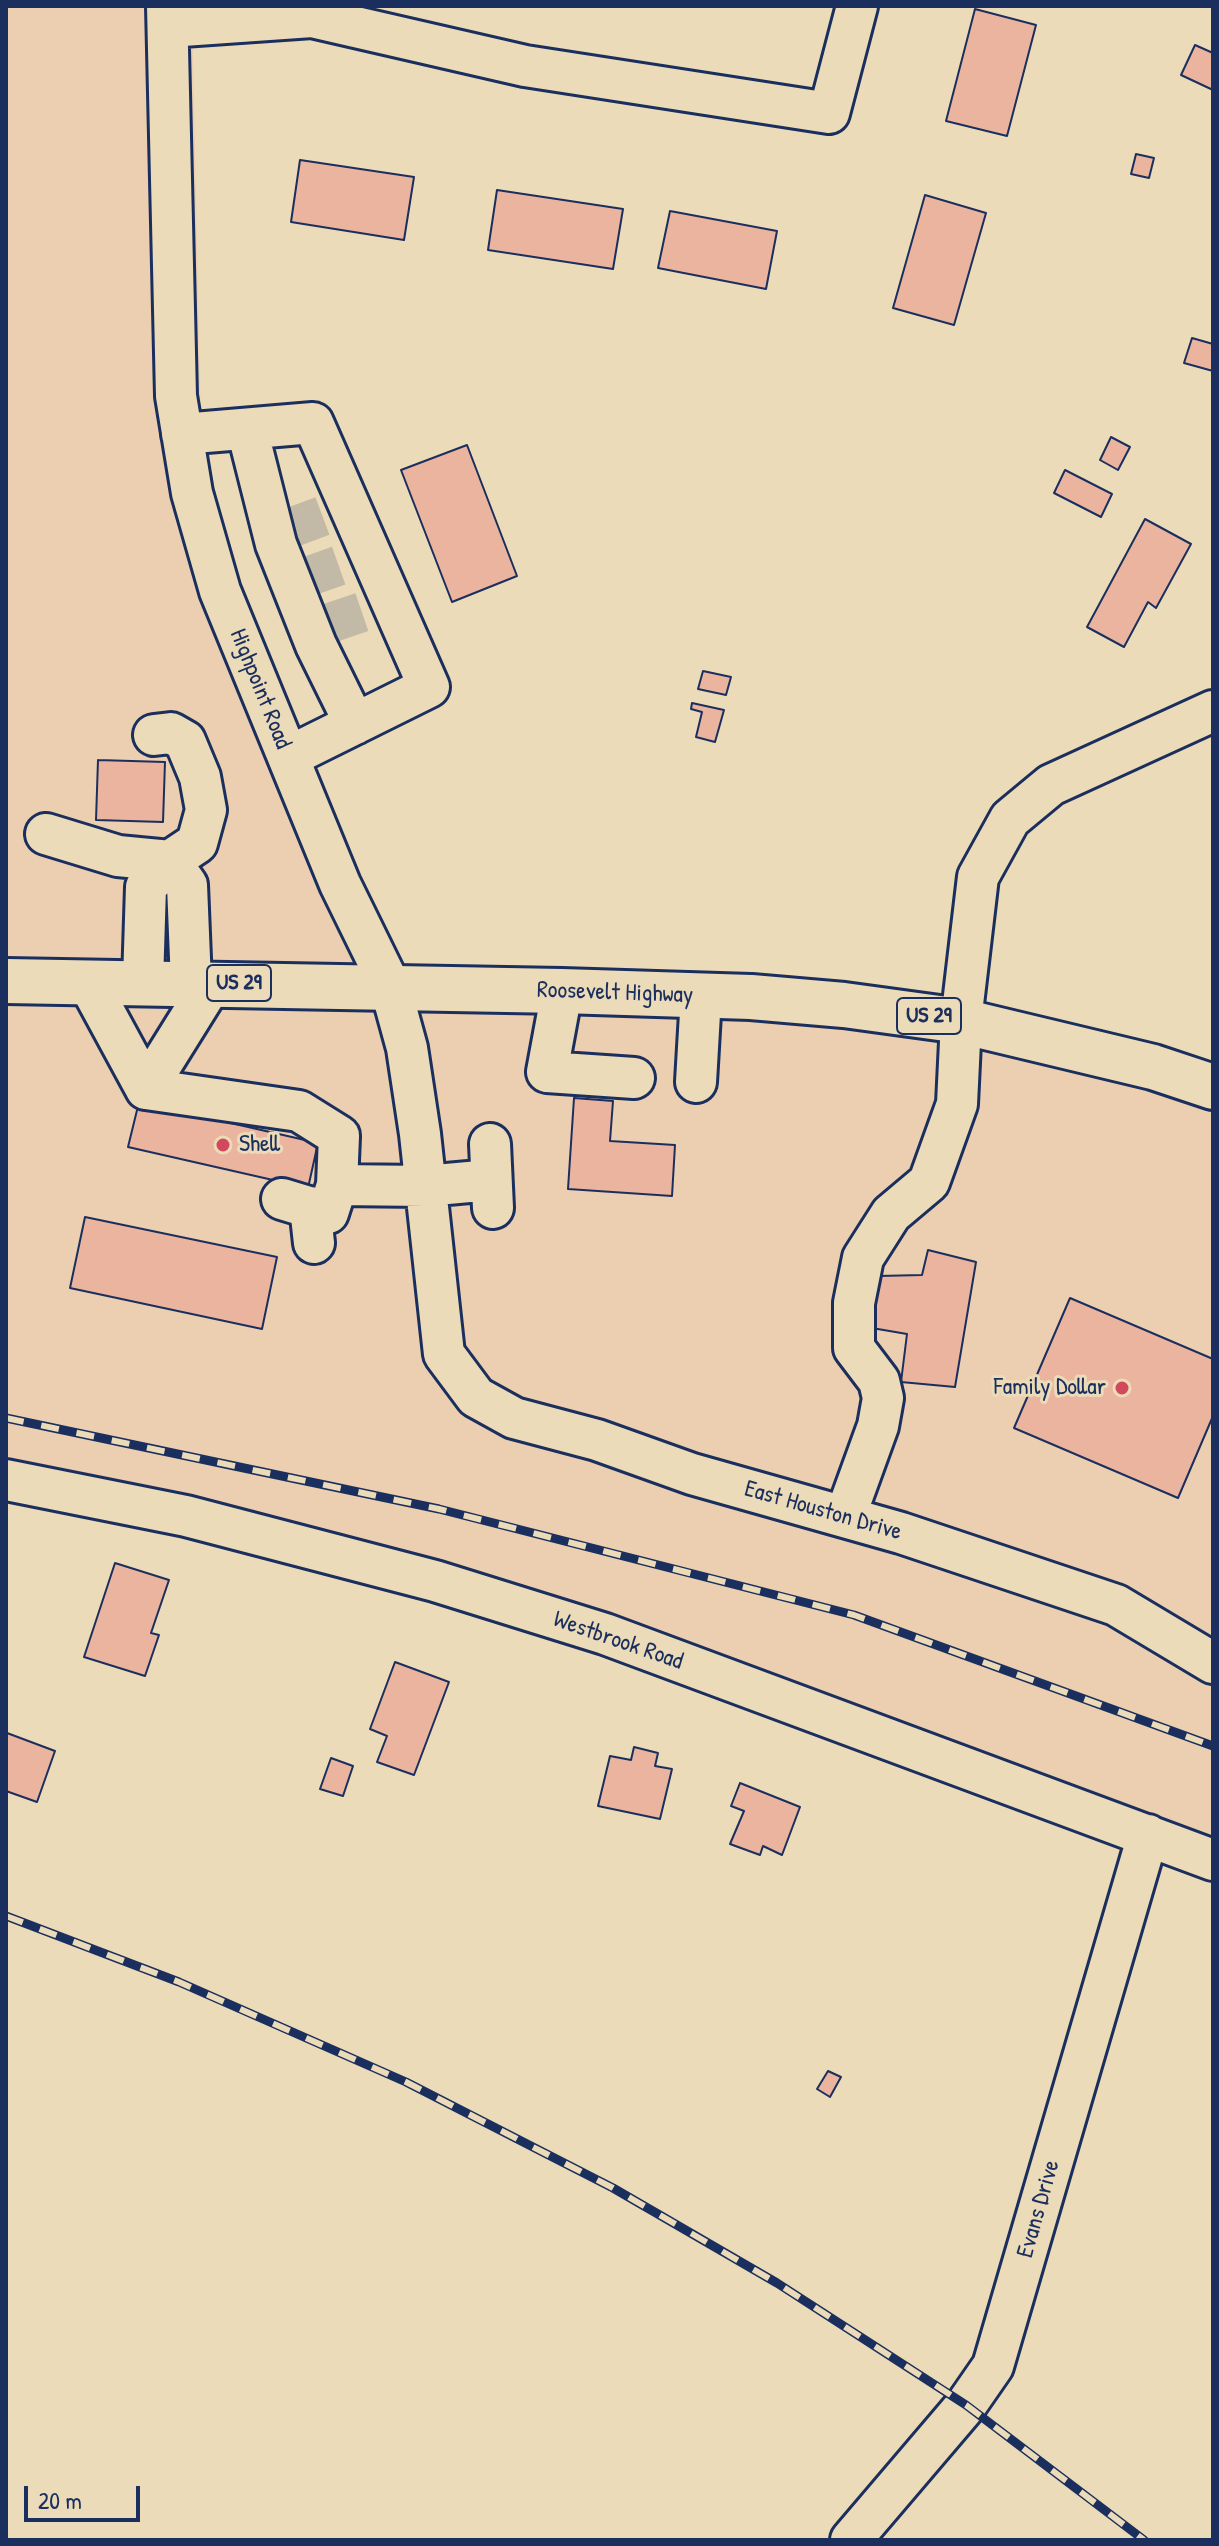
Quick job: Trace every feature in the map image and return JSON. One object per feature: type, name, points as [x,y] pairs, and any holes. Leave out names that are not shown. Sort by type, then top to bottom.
[{"type":"main road","name":"Roosevelt Highway","points":[[6,981],[390,986],[701,996],[844,1005],[961,1021],[1153,1067],[1213,1087]]},
{"type":"street","points":[[168,16],[312,12],[525,66],[829,113],[857,6]]},
{"type":"street","name":"Highpoint Road","points":[[168,16],[176,396],[192,493],[220,591],[340,884],[390,986],[407,1048],[444,1354]]},
{"type":"street","points":[[182,434],[313,423],[337,511],[378,607],[429,687],[288,757]]},
{"type":"street","points":[[247,429],[296,581],[355,724]]},
{"type":"street","points":[[845,1517],[878,1426],[883,1398],[879,1381],[854,1348],[854,1303],[863,1258],[891,1214],[929,1182],[957,1104],[961,1021],[978,877],[1010,819],[1051,785],[1213,711]]},
{"type":"street","points":[[143,982],[146,887],[170,861],[197,843],[206,810],[200,777],[185,741],[171,733],[154,735]]},
{"type":"street","points":[[46,834],[118,856],[170,861],[187,885],[202,983],[146,1089]]},
{"type":"street","points":[[88,982],[146,1089]]},
{"type":"street","points":[[562,991],[547,1072],[634,1078]]},
{"type":"street","points":[[696,1082],[701,996]]},
{"type":"street","points":[[146,1089],[299,1111],[339,1136],[311,1209],[425,1186],[491,1177]]},
{"type":"street","name":"East Houston Drive","points":[[444,1354],[476,1397],[514,1418],[845,1517],[1116,1605],[1213,1663]]},
{"type":"street","name":"Westbrook Road","points":[[6,1480],[186,1516],[435,1581],[605,1634],[1213,1860]]},
{"type":"street","name":"Evans Drive","points":[[851,2540],[966,2405],[993,2366],[1148,1835]]},
{"type":"shaded area","points":[[6,6],[192,6],[204,572],[372,971],[984,1007],[1213,1098],[1213,1861],[636,1626],[6,1502]]},
{"type":"building","points":[[975,9],[1036,25],[1007,136],[946,121]]},
{"type":"building","points":[[1195,45],[1213,53],[1213,90],[1181,75]]},
{"type":"building","points":[[1136,154],[1154,158],[1149,178],[1131,174]]},
{"type":"building","points":[[300,160],[414,177],[404,240],[291,222]]},
{"type":"building","points":[[497,190],[623,209],[613,269],[488,250]]},
{"type":"building","points":[[925,195],[986,213],[954,325],[893,308]]},
{"type":"building","points":[[670,211],[777,231],[766,289],[658,268]]},
{"type":"building","points":[[1192,338],[1213,344],[1213,371],[1184,363]]},
{"type":"building","points":[[1111,437],[1130,447],[1118,470],[1100,460]]},
{"type":"building","points":[[467,445],[517,576],[452,602],[401,470]]},
{"type":"building","points":[[1065,470],[1112,494],[1101,517],[1054,493]]},
{"type":"building","points":[[1145,519],[1191,544],[1156,608],[1148,602],[1124,647],[1087,627]]},
{"type":"building","points":[[703,671],[731,677],[726,695],[698,689]]},
{"type":"building","points":[[692,703],[724,710],[715,742],[696,737],[702,712],[691,709]]},
{"type":"building","points":[[98,760],[165,762],[163,822],[96,820]]},
{"type":"building","points":[[574,1098],[613,1101],[610,1141],[675,1145],[672,1196],[568,1189]]},
{"type":"building","name":"Shell","points":[[139,1102],[318,1143],[308,1188],[128,1147]]},
{"type":"building","points":[[85,1217],[277,1257],[262,1329],[70,1288]]},
{"type":"building","points":[[928,1250],[976,1262],[955,1387],[901,1382],[907,1334],[866,1327],[878,1276],[922,1275]]},
{"type":"building","name":"Family Dollar","points":[[1070,1298],[1213,1359],[1213,1416],[1178,1498],[1014,1428]]},
{"type":"building","points":[[115,1563],[169,1580],[151,1633],[159,1635],[145,1676],[84,1657]]},
{"type":"building","points":[[395,1662],[449,1682],[414,1775],[377,1762],[387,1736],[370,1729]]},
{"type":"building","points":[[7,1733],[55,1751],[37,1802],[6,1791]]},
{"type":"building","points":[[634,1747],[658,1753],[655,1766],[672,1769],[660,1819],[598,1806],[610,1756],[631,1760]]},
{"type":"building","points":[[331,1758],[353,1766],[343,1796],[320,1789]]},
{"type":"building","points":[[740,1783],[800,1807],[782,1855],[763,1846],[760,1855],[730,1844],[744,1811],[731,1806]]},
{"type":"building","points":[[828,2071],[841,2077],[830,2097],[817,2089]]},
{"type":"tunnel","points":[[285,530],[325,515]]},
{"type":"tunnel","points":[[301,579],[346,563]]},
{"type":"tunnel","points":[[324,625],[365,611]]},
{"type":"railway","points":[[6,1418],[439,1509],[854,1615],[1213,1746]]},
{"type":"railway","points":[[6,1916],[179,1982],[406,2082],[613,2188],[777,2283],[966,2405],[1144,2540]]},
{"type":"place","name":"Shell","points":[[223,1145]]},
{"type":"place","name":"Family Dollar","points":[[1122,1388]]}]
